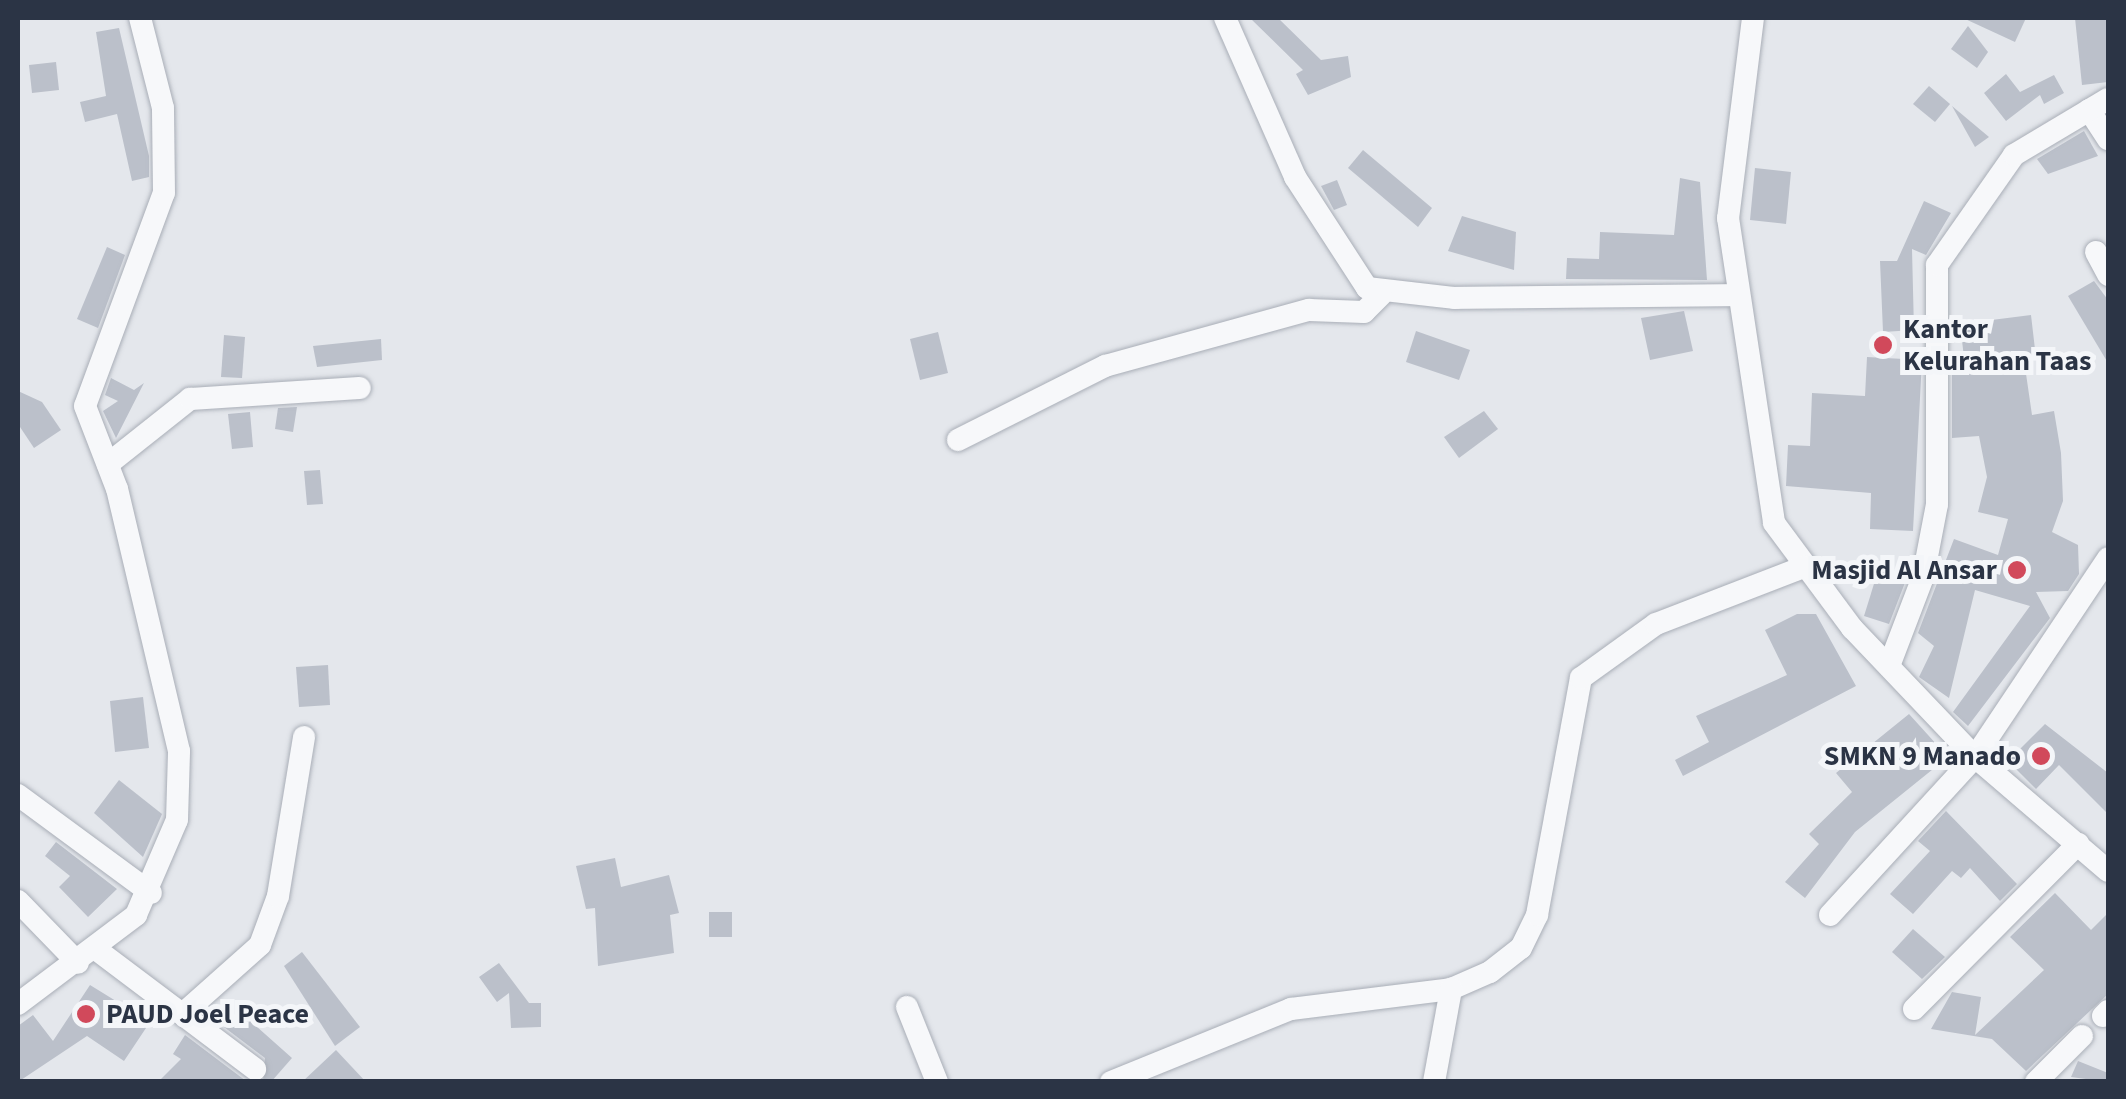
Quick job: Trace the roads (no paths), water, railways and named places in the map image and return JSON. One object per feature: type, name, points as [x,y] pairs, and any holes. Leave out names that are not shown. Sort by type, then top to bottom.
[{"type":"street","points":[[18,1004],[88,956],[151,893],[170,853],[181,771],[108,464],[86,421],[92,371],[164,193],[163,108],[140,18]]},
{"type":"street","points":[[1225,18],[1296,177],[1352,273],[1381,295],[1736,295]]},
{"type":"street","points":[[1753,18],[1728,218],[1765,499],[1804,567],[1890,666],[1976,757],[2108,872]]},
{"type":"street","points":[[1890,666],[1923,577],[1937,504],[1938,265],[2014,154],[2100,103],[2108,139]]},
{"type":"street","points":[[2096,252],[2108,275]]},
{"type":"street","points":[[958,440],[1105,366],[1309,310],[1364,312],[1381,295]]},
{"type":"street","points":[[108,464],[190,399],[360,388]]},
{"type":"street","points":[[1830,914],[1976,757],[2108,558]]},
{"type":"street","points":[[1111,1082],[1290,1009],[1451,988],[1521,948],[1537,915],[1581,678],[1656,624],[1804,567]]},
{"type":"street","points":[[186,1012],[260,944],[278,896],[304,737]]},
{"type":"street","points":[[18,796],[151,893]]},
{"type":"street","points":[[1914,1009],[2078,844]]},
{"type":"street","points":[[18,900],[88,956],[186,1012],[255,1069]]},
{"type":"street","points":[[1434,1082],[1451,988]]},
{"type":"street","points":[[907,1007],[937,1082]]},
{"type":"street","points":[[2036,1082],[2082,1036]]},
{"type":"place","name":"Kantor Kelurahan Taas","points":[[1883,345]]},
{"type":"place","name":"Masjid Al Ansar","points":[[2017,570]]},
{"type":"place","name":"SMKN 9 Manado","points":[[2041,756]]},
{"type":"place","name":"PAUD Joel Peace","points":[[86,1014]]}]
